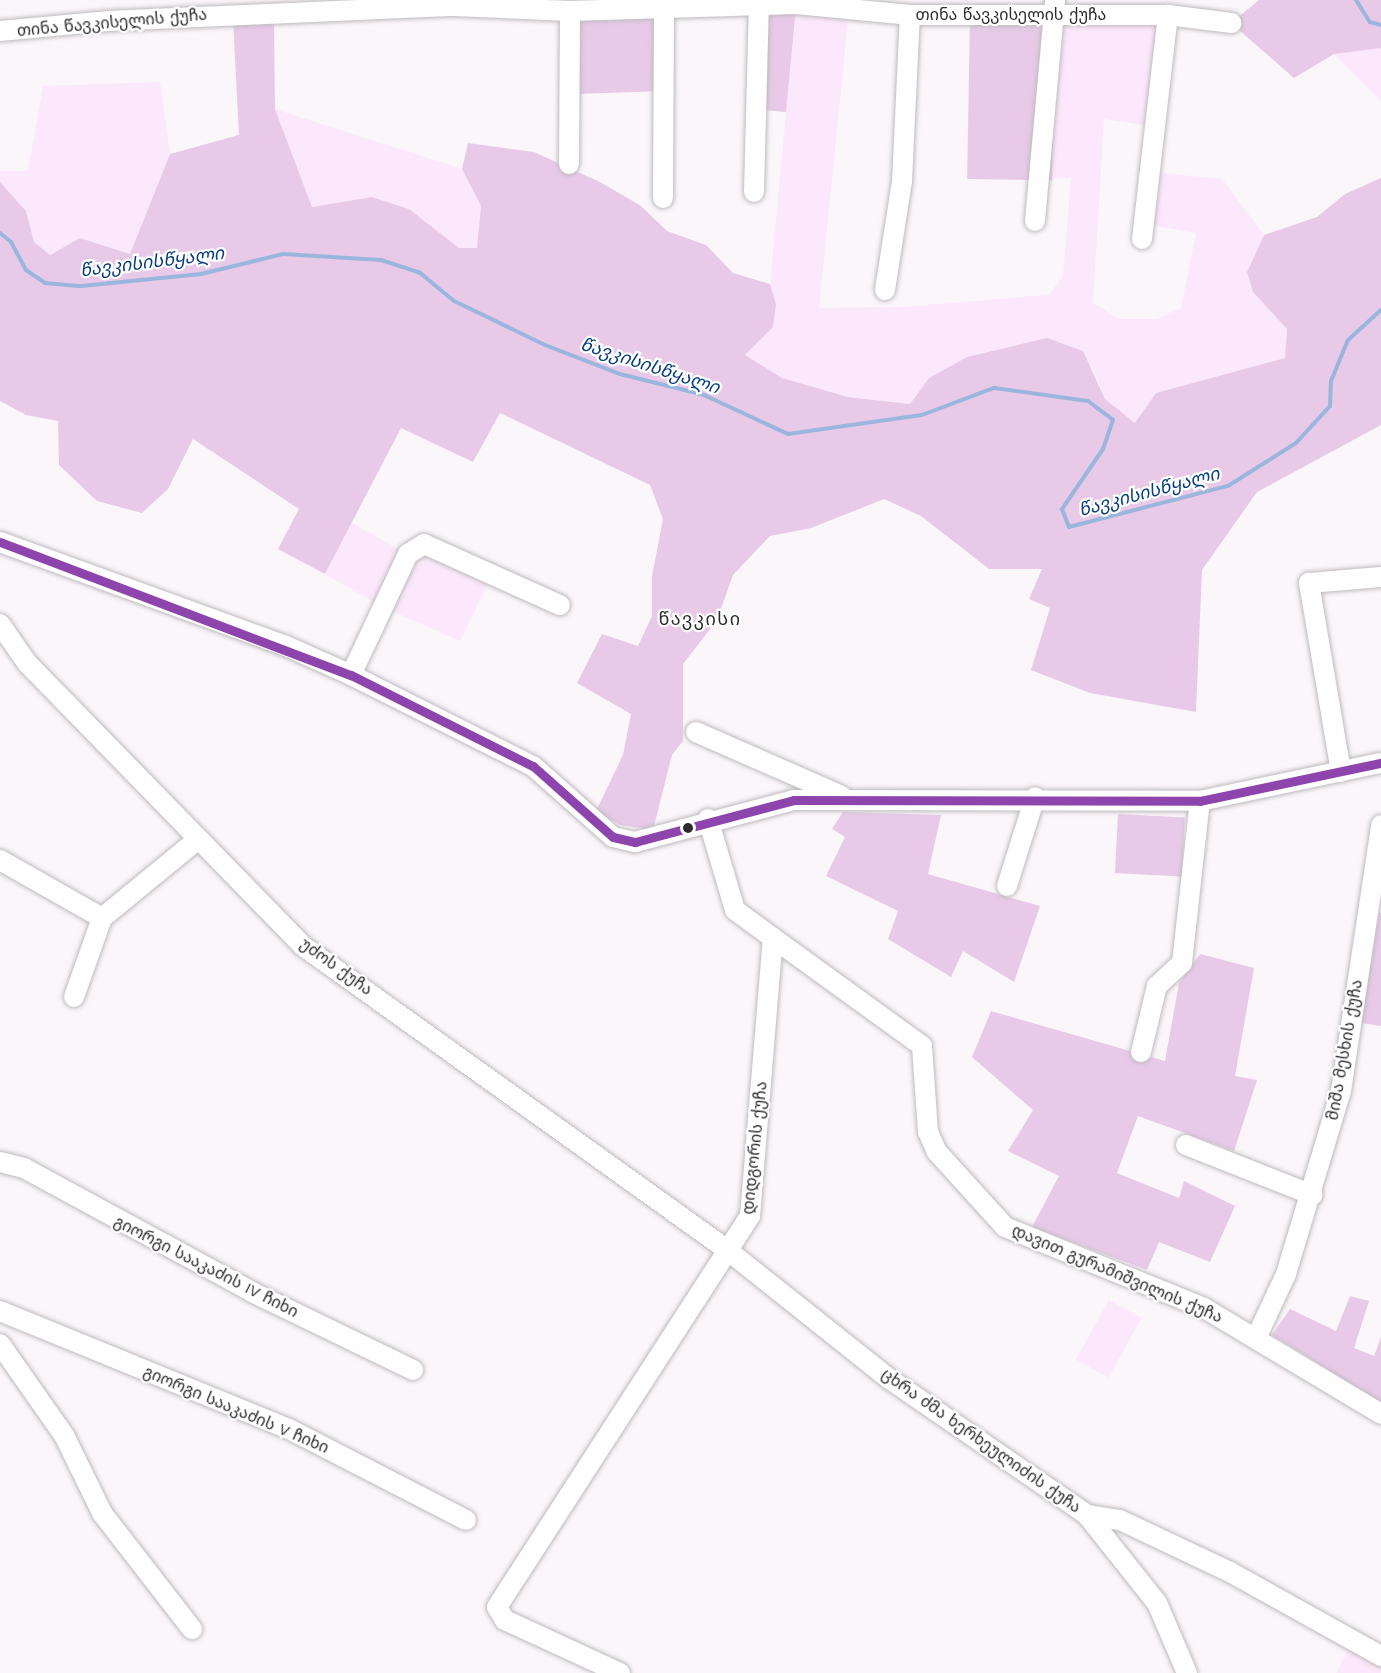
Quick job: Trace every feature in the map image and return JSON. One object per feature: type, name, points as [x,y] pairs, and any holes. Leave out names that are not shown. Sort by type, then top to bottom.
[{"type":"street","name":"თინა წავკისელის ქუჩა","points":[[0,32],[342,8],[455,6],[570,11],[664,10],[747,3],[910,15],[1055,9],[1168,15],[1231,23]]},
{"type":"street","points":[[747,3],[754,192]]},
{"type":"street","points":[[1035,221],[1055,9]]},
{"type":"street","points":[[663,198],[664,10]]},
{"type":"street","points":[[569,164],[570,11]]},
{"type":"street","points":[[885,290],[902,182],[910,15]]},
{"type":"street","points":[[1142,238],[1168,15]]},
{"type":"street","points":[[0,542],[286,646],[351,675],[533,766],[613,837],[652,839],[708,819],[794,800],[844,797],[1035,797],[1200,801],[1381,763]]},
{"type":"street","points":[[351,675],[408,554],[424,544],[560,605]]},
{"type":"street","points":[[1341,772],[1309,583],[1381,577]]},
{"type":"street","name":"უძოს ქუჩა","points":[[0,624],[27,663],[197,840],[303,946],[726,1249]]},
{"type":"street","points":[[696,732],[844,797]]},
{"type":"street","points":[[1007,886],[1035,797]]},
{"type":"street","points":[[1141,1052],[1157,986],[1182,963],[1200,801]]},
{"type":"street","points":[[708,819],[735,910],[774,938]]},
{"type":"street","name":"მიშა მესხის ქუჩა","points":[[1257,1336],[1286,1274],[1312,1195],[1341,1091],[1381,825]]},
{"type":"street","points":[[74,997],[102,918],[197,840]]},
{"type":"street","points":[[0,860],[102,918]]},
{"type":"street","name":"დიდგორის ქუჩა","points":[[620,1673],[505,1620],[497,1607],[726,1249],[743,1234],[750,1216],[774,938]]},
{"type":"street","name":"დავით გურამიშვილის ქუჩა","points":[[774,938],[922,1046],[928,1132],[944,1160],[1005,1227],[1204,1308],[1257,1336],[1381,1414]]},
{"type":"street","points":[[1186,1145],[1312,1195]]},
{"type":"street","name":"გიორგი სააკაძის IV ჩიხი","points":[[0,1162],[24,1168],[252,1292],[413,1371]]},
{"type":"street","name":"ცხრა ძმა ხერხეულიძის ქუჩა","points":[[726,1249],[888,1378],[1087,1515],[1157,1603],[1187,1673]]},
{"type":"street","name":"გიორგი სააკაძის V ჩიხი","points":[[0,1311],[289,1429],[466,1520]]},
{"type":"street","points":[[0,1344],[65,1437],[102,1513],[192,1629]]},
{"type":"street","points":[[1087,1515],[1120,1520],[1230,1572],[1381,1656]]},
{"type":"shaded area","points":[[1259,0],[1381,0],[1381,48],[1334,54],[1294,78],[1231,23]]},
{"type":"shaded area","points":[[796,8],[849,11],[819,308],[906,307],[1049,295],[1063,276],[1071,178],[1039,179],[1055,17],[1168,15],[1155,127],[1104,119],[1093,303],[1119,319],[1157,319],[1181,308],[1196,233],[1143,224],[1149,172],[1222,179],[1264,235],[1247,272],[1253,292],[1287,329],[1285,358],[1157,393],[1135,424],[1105,399],[1093,367],[929,378],[910,404],[848,397],[782,378],[745,355],[773,327],[776,304],[770,284]]},
{"type":"shaded area","points":[[796,8],[786,112],[763,110],[762,9]]},
{"type":"shaded area","points":[[659,15],[662,91],[576,94],[573,18]]},
{"type":"shaded area","points":[[970,15],[1055,16],[1052,180],[967,179]]},
{"type":"shaded area","points":[[274,18],[275,109],[312,207],[372,197],[409,209],[459,248],[477,248],[481,206],[462,169],[468,143],[534,152],[600,182],[641,206],[667,231],[706,245],[733,273],[770,284],[776,304],[773,327],[745,355],[782,378],[848,397],[910,404],[929,378],[967,357],[1047,338],[1083,351],[1105,399],[1135,423],[1156,393],[1285,358],[1287,329],[1253,292],[1247,272],[1264,235],[1317,217],[1345,194],[1381,178],[1381,425],[1257,492],[1202,570],[1196,712],[1090,693],[1031,670],[1050,608],[1029,599],[1042,569],[989,569],[921,516],[884,499],[811,528],[770,536],[733,575],[717,620],[683,664],[683,741],[672,755],[653,830],[620,825],[596,811],[623,755],[631,714],[577,683],[602,634],[638,646],[652,616],[652,576],[663,519],[650,485],[500,413],[473,462],[401,428],[325,574],[278,549],[299,509],[193,439],[168,489],[142,513],[97,501],[59,465],[58,421],[26,415],[0,401],[0,182],[26,211],[34,242],[50,255],[80,238],[130,254],[170,154],[239,135],[233,20]]},
{"type":"shaded area","points":[[1381,48],[1381,101],[1334,54]]},
{"type":"shaded area","points":[[160,82],[170,154],[130,254],[80,238],[50,255],[34,242],[26,211],[0,182],[0,171],[28,171],[43,86]]},
{"type":"shaded area","points":[[275,109],[462,169],[481,206],[478,248],[459,248],[409,209],[372,197],[312,207]]},
{"type":"shaded area","points":[[352,523],[407,554],[424,544],[493,573],[460,641],[383,607],[325,574]]},
{"type":"shaded area","points":[[843,812],[941,815],[928,874],[1040,906],[1014,982],[963,951],[951,977],[888,939],[898,911],[826,876],[845,837],[832,829]]},
{"type":"shaded area","points":[[1118,814],[1185,818],[1182,876],[1115,873]]},
{"type":"shaded area","points":[[1379,913],[1381,913],[1381,1026],[1361,1023]]},
{"type":"shaded area","points":[[1200,954],[1254,968],[1235,1076],[1257,1080],[1234,1151],[1138,1116],[1117,1173],[1179,1198],[1184,1181],[1235,1206],[1210,1262],[1159,1242],[1147,1270],[1032,1227],[1059,1176],[1008,1151],[1033,1110],[972,1057],[991,1011],[1165,1061],[1179,983]]},
{"type":"shaded area","points":[[1350,1296],[1369,1301],[1354,1348],[1374,1356],[1381,1337],[1381,1402],[1272,1335],[1290,1309],[1336,1331]]},
{"type":"shaded area","points":[[1109,1300],[1141,1318],[1108,1377],[1076,1359]]},
{"type":"shaded area","points":[[1350,1646],[1381,1664],[1381,1673],[1336,1673]]},
{"type":"waterway","points":[[1356,0],[1370,22],[1381,25]]},
{"type":"waterway","name":"წავკისისწყალი","points":[[0,233],[11,242],[26,270],[45,283],[81,286],[201,274],[283,254],[381,260],[419,272],[454,301],[545,345],[620,374],[704,395],[788,434],[922,415],[994,388],[1088,401],[1113,420],[1103,449],[1062,509],[1069,527],[1228,486],[1296,443],[1330,406],[1331,381],[1348,340],[1381,310]]},
{"type":"transit line","points":[[0,542],[351,675],[533,766],[613,837],[635,842],[794,800],[1200,801],[1381,763]]},
{"type":"district","name":"წავკისი","points":[[700,619]]}]
